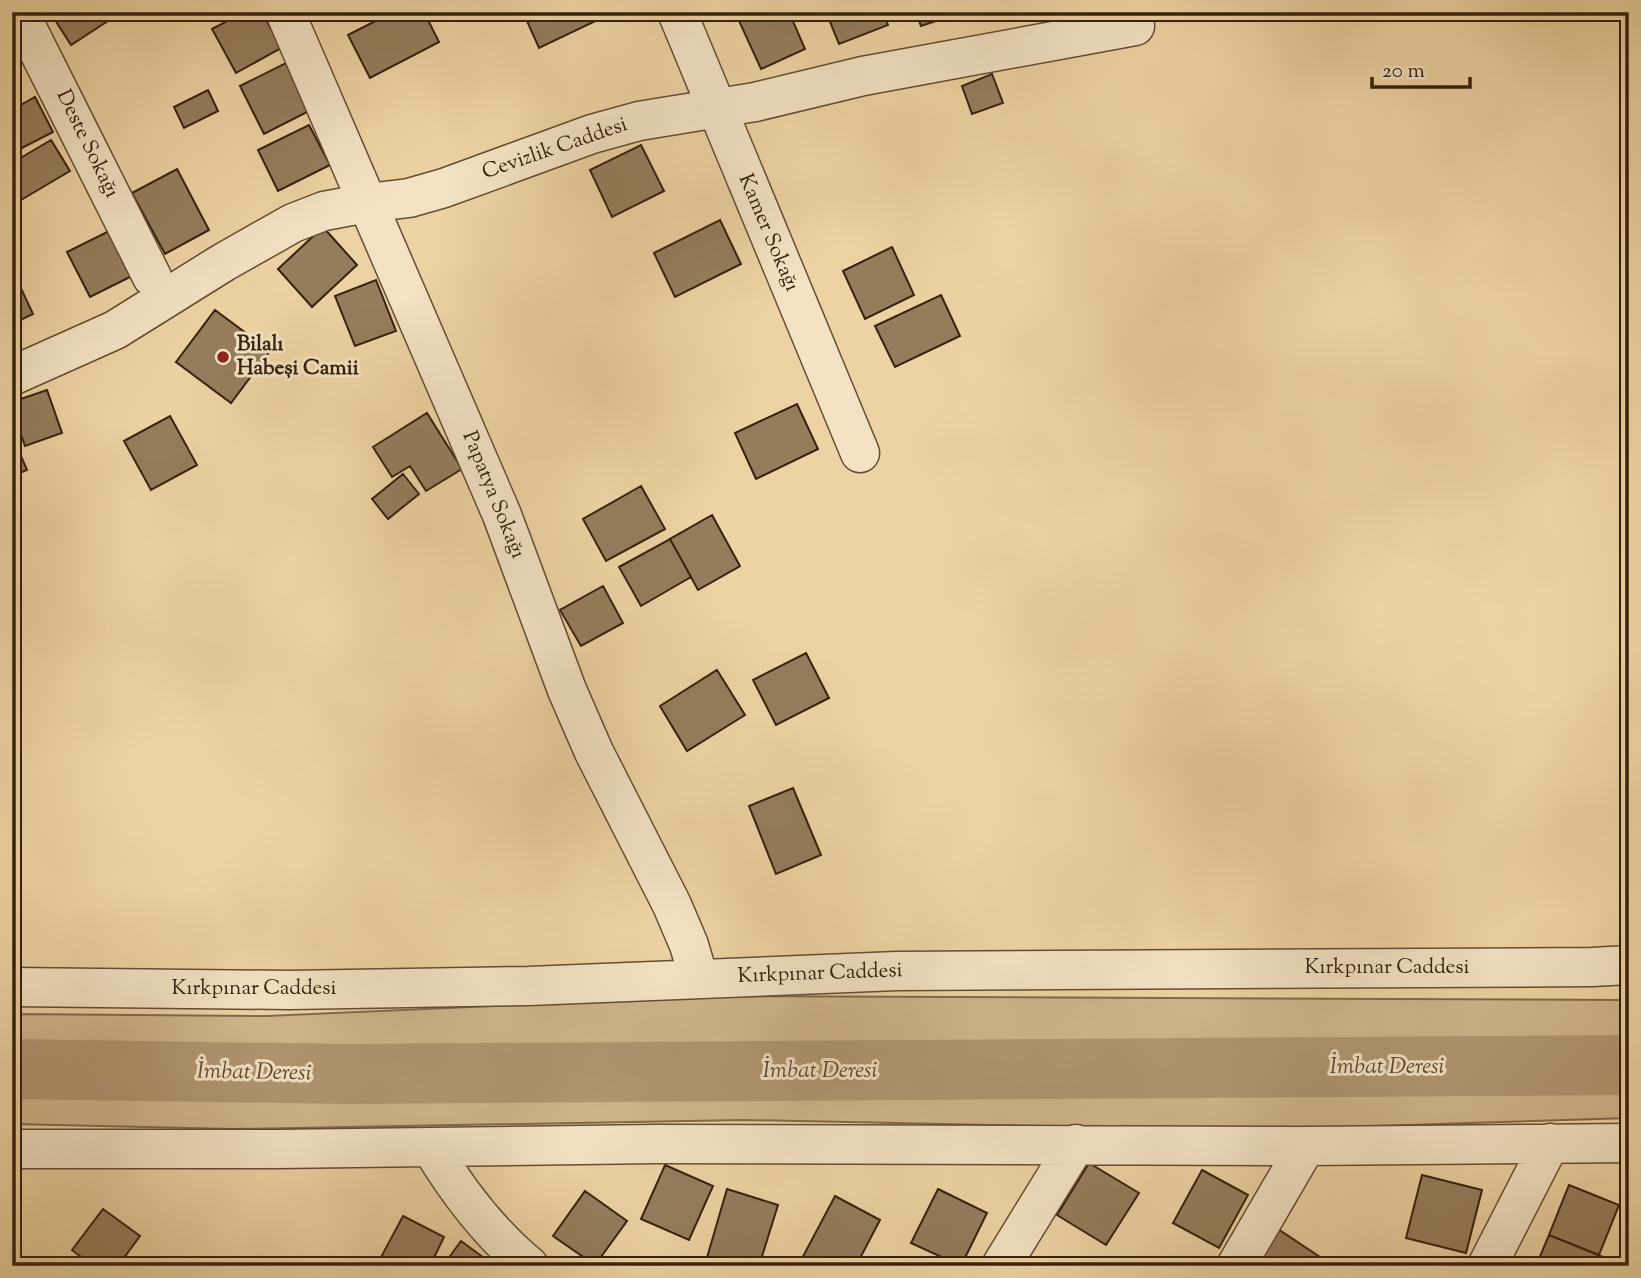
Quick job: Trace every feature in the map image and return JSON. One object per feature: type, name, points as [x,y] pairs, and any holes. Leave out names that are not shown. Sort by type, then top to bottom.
[{"type":"street","name":"Deste Sokağı","points":[[19,12],[152,277]]},
{"type":"street","name":"Papatya Sokağı","points":[[285,12],[502,515],[567,690],[594,752],[672,905],[689,945],[699,979]]},
{"type":"street","name":"Kamer Sokağı","points":[[677,12],[860,453]]},
{"type":"street","name":"Cevizlik Caddesi","points":[[12,376],[115,330],[224,262],[293,223],[324,211],[368,202],[409,198],[444,188],[592,134],[627,124],[755,102],[863,76],[1135,26]]},
{"type":"street","name":"Kırkpınar Caddesi","points":[[12,987],[290,990],[528,986],[897,971],[1629,965]]},
{"type":"street","points":[[1487,1266],[1550,1143]]},
{"type":"street","points":[[12,1149],[656,1144],[1306,1146],[1629,1143]]},
{"type":"street","points":[[1001,1266],[1076,1144]]},
{"type":"street","points":[[1236,1266],[1306,1146]]},
{"type":"street","points":[[431,1147],[472,1210],[493,1234],[529,1266]]},
{"type":"shaded area","points":[[724,996],[1629,1000],[1629,1118],[1244,1130],[744,1120],[233,1129],[12,1124],[12,1014],[267,1016]]},
{"type":"building","points":[[50,12],[111,12],[114,17],[71,45]]},
{"type":"building","points":[[244,12],[262,12],[281,48],[236,73],[212,29]]},
{"type":"building","points":[[393,12],[424,12],[439,42],[370,78],[348,35]]},
{"type":"building","points":[[523,12],[605,12],[606,16],[539,48]]},
{"type":"building","points":[[735,12],[789,12],[805,49],[761,69]]},
{"type":"building","points":[[826,12],[883,12],[888,25],[839,44]]},
{"type":"building","points":[[916,12],[963,12],[921,26]]},
{"type":"building","points":[[286,63],[309,111],[264,134],[240,86]]},
{"type":"building","points":[[992,74],[1003,103],[972,114],[962,86]]},
{"type":"building","points":[[208,90],[218,111],[184,128],[174,107]]},
{"type":"building","points":[[35,97],[53,132],[12,153],[12,110]]},
{"type":"building","points":[[309,125],[330,165],[278,191],[258,150]]},
{"type":"building","points":[[51,140],[70,171],[21,200],[12,185],[12,163]]},
{"type":"building","points":[[641,145],[664,191],[612,217],[590,170]]},
{"type":"building","points":[[177,169],[209,230],[165,254],[132,193]]},
{"type":"building","points":[[720,220],[741,264],[675,297],[654,253]]},
{"type":"building","points":[[323,227],[357,265],[312,307],[278,269]]},
{"type":"building","points":[[109,231],[132,276],[90,297],[67,252]]},
{"type":"building","points":[[892,247],[914,295],[865,319],[843,271]]},
{"type":"building","points":[[12,269],[33,314],[12,324]]},
{"type":"building","points":[[376,280],[396,331],[355,346],[335,296]]},
{"type":"building","points":[[941,295],[960,336],[895,367],[875,326]]},
{"type":"building","name":"Bilalı Habeşi Camii","points":[[215,310],[270,351],[231,403],[176,362]]},
{"type":"building","points":[[47,390],[62,433],[25,446],[12,402]]},
{"type":"building","points":[[797,404],[818,449],[756,479],[735,433]]},
{"type":"building","points":[[427,413],[462,469],[426,491],[410,466],[392,477],[373,447]]},
{"type":"building","points":[[170,416],[197,465],[151,490],[124,441]]},
{"type":"building","points":[[12,435],[27,470],[12,476]]},
{"type":"building","points":[[403,474],[419,494],[388,519],[372,499]]},
{"type":"building","points":[[641,486],[665,529],[606,561],[583,519]]},
{"type":"building","points":[[712,515],[740,566],[698,590],[670,539]]},
{"type":"building","points":[[670,539],[691,577],[641,606],[619,567]]},
{"type":"building","points":[[603,586],[623,623],[581,646],[560,610]]},
{"type":"building","points":[[806,653],[829,698],[776,725],[753,680]]},
{"type":"building","points":[[717,670],[745,715],[687,751],[660,706]]},
{"type":"building","points":[[793,788],[821,855],[776,874],[749,806]]},
{"type":"building","points":[[1089,1163],[1139,1193],[1106,1245],[1057,1215]]},
{"type":"building","points":[[665,1165],[713,1186],[689,1240],[641,1219]]},
{"type":"building","points":[[1202,1170],[1248,1195],[1219,1248],[1173,1223]]},
{"type":"building","points":[[1422,1175],[1482,1190],[1466,1253],[1406,1238]]},
{"type":"building","points":[[1569,1185],[1619,1205],[1599,1255],[1549,1235]]},
{"type":"building","points":[[727,1189],[778,1205],[759,1266],[722,1266],[706,1261]]},
{"type":"building","points":[[938,1189],[987,1213],[961,1266],[911,1243]]},
{"type":"building","points":[[585,1191],[627,1221],[595,1265],[553,1236]]},
{"type":"building","points":[[835,1196],[880,1220],[856,1266],[798,1266]]},
{"type":"building","points":[[103,1209],[140,1236],[118,1266],[93,1266],[72,1250]]},
{"type":"building","points":[[403,1216],[444,1237],[430,1266],[389,1266],[379,1261]]},
{"type":"building","points":[[1278,1229],[1329,1263],[1327,1266],[1254,1266]]},
{"type":"building","points":[[1549,1235],[1613,1261],[1611,1266],[1536,1266]]},
{"type":"building","points":[[461,1241],[495,1266],[443,1266]]},
{"type":"waterway","name":"İmbat Deresi","points":[[12,1069],[348,1074],[1629,1065]]},
{"type":"place","name":"Bilalı Habeşi Camii","points":[[223,357]]}]
